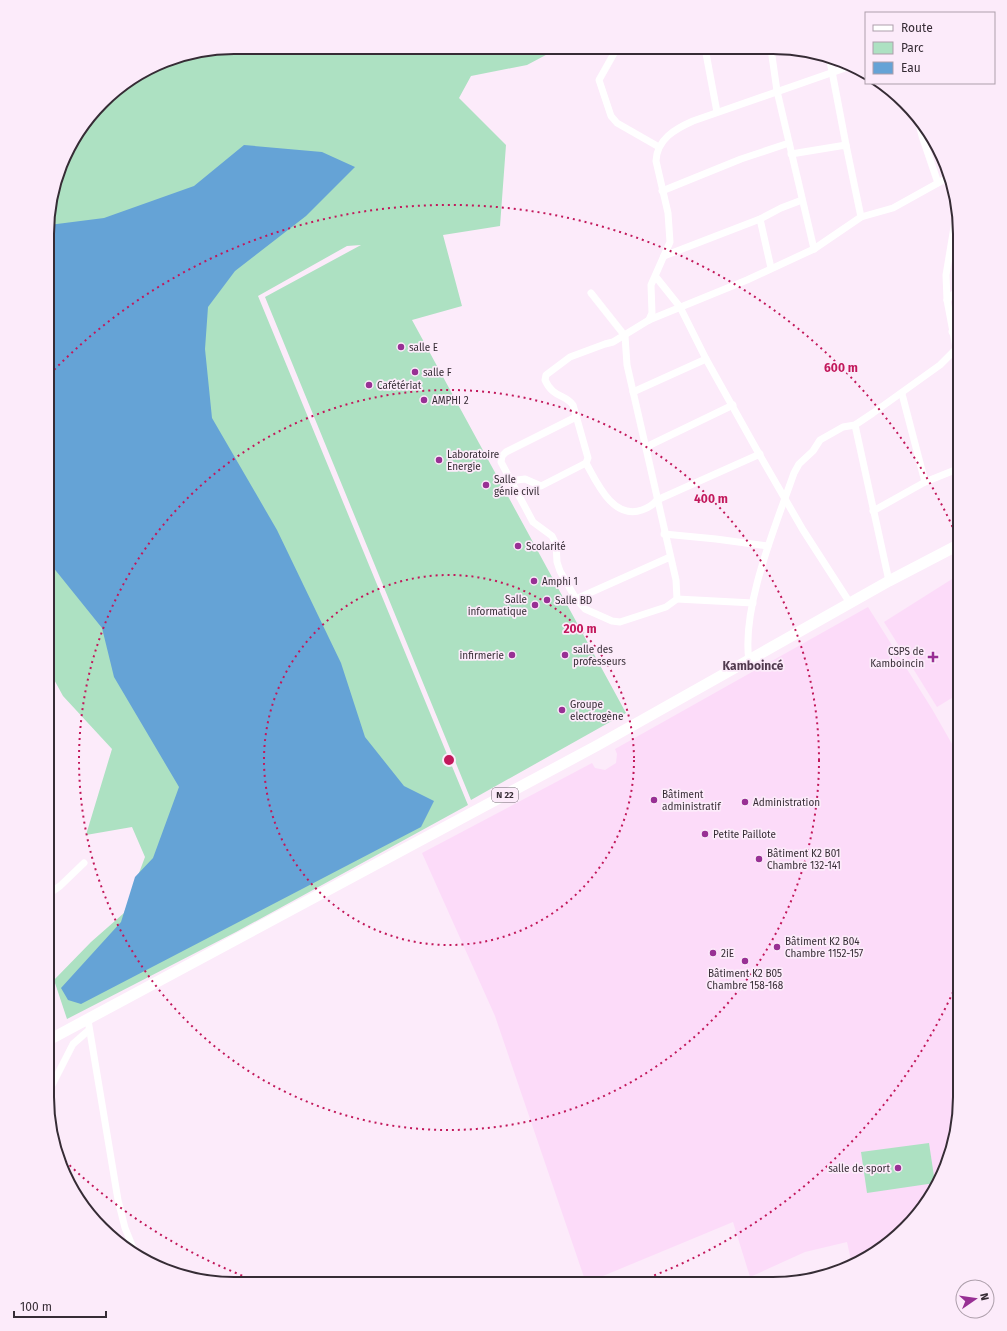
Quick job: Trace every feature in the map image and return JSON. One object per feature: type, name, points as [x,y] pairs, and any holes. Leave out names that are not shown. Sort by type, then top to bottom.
[{"type":"main road","name":"N 22","points":[[54,1039],[89,1025],[591,749],[889,581],[953,548]]},
{"type":"street","points":[[614,54],[599,80],[611,116],[624,128],[659,147]]},
{"type":"street","points":[[706,54],[717,112]]},
{"type":"street","points":[[772,54],[777,91],[788,143],[814,249]]},
{"type":"street","points":[[830,64],[861,217]]},
{"type":"street","points":[[649,320],[652,314],[650,290],[670,242],[670,228],[656,161],[662,140],[680,126],[777,91],[845,69]]},
{"type":"street","points":[[921,131],[938,183]]},
{"type":"street","points":[[662,191],[740,159],[788,143]]},
{"type":"street","points":[[791,154],[846,145]]},
{"type":"street","points":[[510,481],[525,479],[542,486],[586,463],[588,458],[572,403],[557,395],[548,386],[545,380],[546,375],[570,357],[614,342],[649,320],[680,306],[747,280],[814,249],[861,217],[893,208],[944,180]]},
{"type":"street","points":[[664,256],[760,219],[781,208],[802,200]]},
{"type":"street","points":[[760,219],[771,268]]},
{"type":"street","points":[[953,234],[946,275],[947,300],[953,336]]},
{"type":"street","points":[[656,277],[680,306],[706,359],[803,530],[850,603]]},
{"type":"street","points":[[591,293],[625,336],[627,365],[664,534],[676,580],[677,599]]},
{"type":"street","points":[[947,300],[953,294]]},
{"type":"street","points":[[749,661],[746,644],[753,603],[768,546],[799,464],[812,451],[820,440],[843,427],[855,425],[902,394],[940,365],[953,352]]},
{"type":"street","points":[[633,392],[706,359]]},
{"type":"street","points":[[902,394],[925,482]]},
{"type":"street","points":[[646,447],[733,405]]},
{"type":"street","points":[[576,417],[506,452],[502,456],[501,462],[533,522],[552,536],[556,544],[557,562],[560,571],[576,599],[585,609],[612,621],[620,622],[666,607],[677,599],[753,603]]},
{"type":"street","points":[[855,425],[889,581]]},
{"type":"street","points":[[586,463],[613,504],[628,512],[636,512],[646,509],[657,500],[760,454]]},
{"type":"street","points":[[873,511],[925,482],[953,471]]},
{"type":"street","points":[[664,534],[768,546]]},
{"type":"street","points":[[576,599],[670,557]]},
{"type":"street","points":[[54,890],[84,863]]},
{"type":"street","points":[[54,1081],[73,1044],[89,1025]]},
{"type":"street","points":[[89,1025],[118,1200],[125,1228],[132,1246]]},
{"type":"shaded area","name":"CSPS de Kamboincin","points":[[953,578],[953,697],[937,707],[884,622]]},
{"type":"shaded area","name":"2iE","points":[[868,607],[932,709],[953,746],[953,1109],[950,1132],[939,1166],[929,1187],[916,1207],[883,1240],[853,1258],[851,1259],[847,1242],[805,1252],[750,1277],[733,1222],[600,1277],[584,1277],[495,1016],[422,853],[592,763],[595,768],[605,770],[616,763],[617,754],[615,749]]},
{"type":"green space","points":[[222,54],[548,54],[527,65],[471,76],[459,98],[506,145],[500,226],[443,235],[462,306],[412,320],[626,713],[471,800],[265,297],[361,245],[347,246],[258,296],[468,805],[236,932],[67,1019],[54,980],[91,942],[124,913],[145,857],[132,827],[86,835],[112,749],[63,696],[54,680],[54,222],[57,199],[68,165],[78,144],[91,124],[115,99],[134,84],[165,68],[199,57]]},
{"type":"green space","name":"salle de sport","points":[[929,1143],[934,1177],[931,1184],[867,1193],[861,1152]]},
{"type":"water","points":[[244,145],[322,152],[355,167],[306,216],[235,271],[208,307],[205,349],[212,418],[277,530],[341,663],[365,737],[404,786],[434,801],[421,827],[81,1004],[68,1000],[61,988],[121,922],[135,877],[153,858],[179,787],[114,677],[102,628],[54,568],[54,224],[104,218],[194,186]]},
{"type":"place","name":"salle E","points":[[401,347]]},
{"type":"place","name":"salle F","points":[[415,372]]},
{"type":"place","name":"Cafétériat","points":[[369,385]]},
{"type":"place","name":"AMPHI 2","points":[[424,400]]},
{"type":"place","name":"Laboratoire Energie","points":[[439,460]]},
{"type":"place","name":"Salle génie civil","points":[[486,485]]},
{"type":"place","name":"Scolarité","points":[[518,546]]},
{"type":"place","name":"Amphi 1","points":[[534,581]]},
{"type":"place","name":"Salle BD","points":[[547,600]]},
{"type":"place","name":"Salle informatique","points":[[535,605]]},
{"type":"place","name":"infirmerie","points":[[512,655]]},
{"type":"place","name":"salle des professeurs","points":[[565,655]]},
{"type":"place","name":"CSPS de Kamboincin","points":[[933,657]]},
{"type":"place","name":"Groupe electrogène","points":[[562,710]]},
{"type":"place","name":"Bâtiment administratif","points":[[654,800]]},
{"type":"place","name":"Administration","points":[[745,802]]},
{"type":"place","name":"Petite Paillote","points":[[705,834]]},
{"type":"place","name":"Bâtiment K2 B01 Chambre 132-141","points":[[759,859]]},
{"type":"place","name":"Bâtiment K2 B04 Chambre 1152-157","points":[[777,947]]},
{"type":"place","name":"2iE","points":[[713,953]]},
{"type":"place","name":"Bâtiment K2 B05 Chambre 158-168","points":[[745,961]]},
{"type":"place","name":"salle de sport","points":[[898,1168]]},
{"type":"district","name":"Kamboincé","points":[[753,666]]}]
